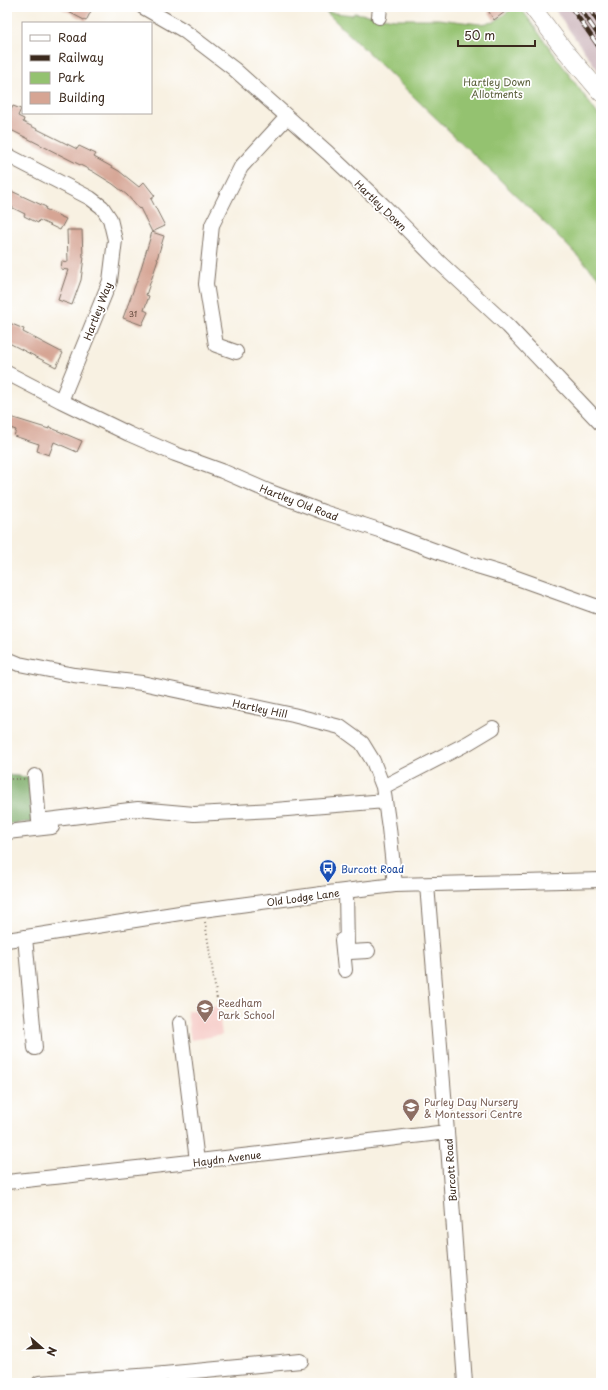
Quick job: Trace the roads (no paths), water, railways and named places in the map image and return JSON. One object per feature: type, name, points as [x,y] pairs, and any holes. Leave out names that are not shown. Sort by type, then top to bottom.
[{"type":"main road","points":[[532,7],[563,48],[601,93]]},
{"type":"street","name":"Hartley Down","points":[[143,7],[189,34],[234,69],[287,117],[384,206],[439,262],[508,326],[601,424]]},
{"type":"street","points":[[236,352],[216,345],[206,284],[212,225],[241,167],[287,117]]},
{"type":"street","name":"Hartley Way","points":[[7,155],[90,198],[102,207],[110,219],[115,240],[114,259],[110,281],[61,401]]},
{"type":"street","name":"Hartley Old Road","points":[[7,373],[61,401],[175,454],[222,471],[303,504],[474,565],[514,577],[601,608]]},
{"type":"street","name":"Hartley Hill","points":[[7,659],[19,664],[74,675],[142,683],[293,715],[340,727],[362,743],[373,761],[383,787],[395,885]]},
{"type":"street","points":[[383,787],[468,743],[493,728]]},
{"type":"street","points":[[35,776],[39,821],[138,809],[194,814],[275,810],[385,801]]},
{"type":"street","points":[[7,832],[91,823]]},
{"type":"street","name":"Old Lodge Lane","points":[[7,940],[203,910],[395,885],[601,880]]},
{"type":"street","name":"Burcott Road","points":[[427,885],[465,1383]]},
{"type":"street","points":[[342,891],[348,949],[350,952],[368,951]]},
{"type":"street","points":[[342,891],[345,970]]},
{"type":"street","points":[[25,937],[35,1048]]},
{"type":"street","points":[[180,1023],[197,1161]]},
{"type":"street","name":"Haydn Avenue","points":[[7,1182],[148,1168],[447,1132]]},
{"type":"street","points":[[39,1383],[154,1379],[301,1361]]},
{"type":"railway","points":[[571,7],[601,50]]},
{"type":"railway","points":[[579,7],[601,39]]},
{"type":"railway","points":[[588,7],[601,26]]},
{"type":"place","name":"Burcott Road","points":[[328,883]]},
{"type":"place","name":"Reedham Park School","points":[[205,1023]]},
{"type":"place","name":"Purley Day Nursery & Montessori Centre","points":[[411,1122]]},
{"type":"park label","name":"Hartley Down Allotments","points":[[497,86]]}]
